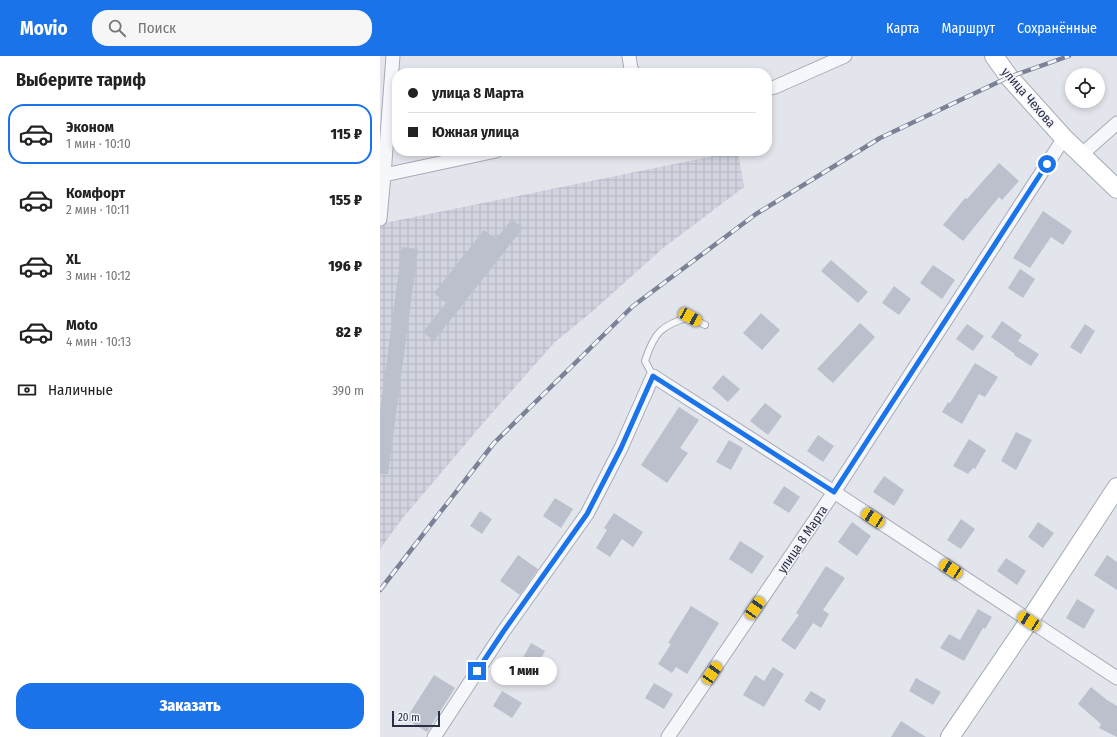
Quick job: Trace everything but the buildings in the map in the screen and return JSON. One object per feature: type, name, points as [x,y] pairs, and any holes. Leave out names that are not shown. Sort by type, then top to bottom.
[{"type":"street","points":[[392,68],[393,56]]},
{"type":"street","points":[[629,56],[631,68]]},
{"type":"street","points":[[772,88],[845,56]]},
{"type":"street","name":"улица Чехова","points":[[994,56],[1009,76],[1064,138],[1117,189]]},
{"type":"street","points":[[380,219],[392,69]]},
{"type":"street","points":[[1081,155],[1117,123]]},
{"type":"street","name":"улица 8 Марта","points":[[668,737],[834,492],[1064,138]]},
{"type":"street","points":[[384,175],[473,156]]},
{"type":"street","points":[[434,737],[503,632],[587,514],[621,448],[653,376],[834,492],[1117,678]]},
{"type":"street","points":[[950,737],[1029,621],[1117,487]]},
{"type":"lane","points":[[653,376],[645,361],[651,344],[661,330],[673,322],[690,317],[705,325]]},
{"type":"shaded area","points":[[713,156],[739,156],[744,187],[662,249],[594,310],[554,343],[485,421],[402,519],[380,549],[380,224]]},
{"type":"railway","points":[[380,590],[494,443],[633,306],[756,214],[880,138],[1009,77],[1069,56]]},
{"type":"route","points":[[477,671],[587,514],[621,448],[653,376],[834,492],[1047,164]]}]
